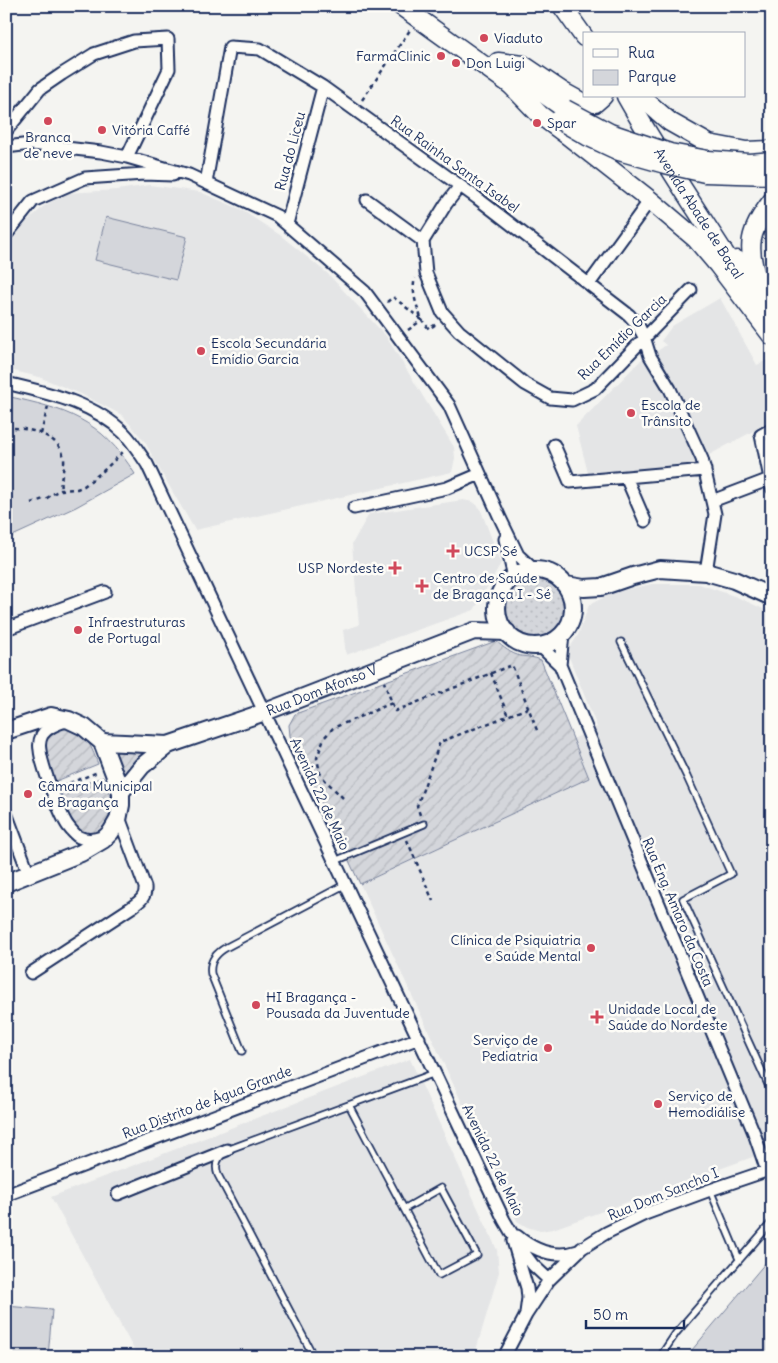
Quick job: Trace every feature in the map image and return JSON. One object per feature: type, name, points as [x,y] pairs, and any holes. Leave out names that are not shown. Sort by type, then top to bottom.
[{"type":"main road","points":[[401,6],[418,12],[498,62],[587,136],[619,151],[704,173],[772,175]]},
{"type":"main road","points":[[562,6],[583,36]]},
{"type":"main road","points":[[418,12],[509,83],[562,115],[670,153],[708,160],[749,163],[772,161]]},
{"type":"main road","points":[[498,62],[523,65],[583,103],[595,103],[601,98]]},
{"type":"main road","points":[[509,83],[540,115],[650,200],[696,239],[772,336]]},
{"type":"main road","name":"Avenida Abade de Baçal","points":[[628,98],[651,140],[772,329]]},
{"type":"main road","name":"Avenida Abade de Baçal","points":[[629,98],[658,136],[708,211],[772,316]]},
{"type":"main road","points":[[642,98],[670,122],[709,144],[746,151],[772,150]]},
{"type":"main road","points":[[772,201],[753,229],[750,248],[752,264],[772,316]]},
{"type":"street","points":[[6,131],[40,89],[94,54],[134,41],[168,39],[168,69],[127,157]]},
{"type":"street","name":"Rua Rainha Santa Isabel","points":[[206,183],[230,47],[260,49],[323,86],[460,186],[629,315],[638,325],[650,356],[670,389],[702,459],[715,514],[706,572]]},
{"type":"street","name":"Rua do Liceu","points":[[287,224],[323,86]]},
{"type":"street","points":[[6,147],[31,144],[127,157],[189,175],[277,216],[287,224],[365,292],[449,405],[500,520],[518,555],[534,570]]},
{"type":"street","points":[[6,235],[33,201],[85,178],[144,174],[189,175]]},
{"type":"street","points":[[367,200],[423,241],[446,204],[460,186]]},
{"type":"street","points":[[589,284],[650,200]]},
{"type":"street","name":"Rua Emídio Garcia","points":[[423,241],[426,273],[442,312],[459,331],[525,384],[550,398],[572,400],[594,389],[691,290]]},
{"type":"street","name":"Avenida 22 de Maio","points":[[6,383],[80,404],[112,422],[125,434],[147,464],[504,1220],[533,1265],[549,1280]]},
{"type":"street","points":[[712,501],[771,484],[761,436],[772,429]]},
{"type":"street","points":[[554,445],[570,482],[705,470]]},
{"type":"street","points":[[354,508],[447,488],[480,474]]},
{"type":"street","points":[[626,478],[645,521]]},
{"type":"street","points":[[500,520],[514,577]]},
{"type":"street","points":[[573,614],[572,599],[566,585],[552,574],[543,571],[523,572],[514,577],[505,585],[500,595],[498,616],[507,632],[521,643],[538,646],[548,644],[563,634],[573,614],[587,596],[601,587],[660,569],[706,572],[734,580],[772,597]]},
{"type":"street","points":[[566,585],[584,588],[601,587]]},
{"type":"street","points":[[6,630],[105,592]]},
{"type":"street","name":"Rua Dom Afonso V","points":[[474,631],[498,606]]},
{"type":"street","name":"Rua Dom Afonso V","points":[[121,792],[142,766],[168,745],[265,712],[474,631],[507,632]]},
{"type":"street","name":"Rua Eng. Amaro da Costa","points":[[560,665],[563,634]]},
{"type":"street","name":"Rua Eng. Amaro da Costa","points":[[538,646],[560,665],[769,1170]]},
{"type":"street","points":[[6,730],[51,716],[69,720],[84,727],[102,742],[121,792],[119,817],[111,832],[103,840],[94,846],[6,883]]},
{"type":"street","points":[[69,720],[48,728],[42,734],[40,742],[42,760],[52,790],[68,827],[80,838],[93,840],[111,832]]},
{"type":"street","name":"Rua Dom Afonso V","points":[[102,742],[168,745]]},
{"type":"street","points":[[6,813],[29,874]]},
{"type":"street","points":[[31,973],[132,907],[144,896],[146,892],[119,817]]},
{"type":"street","name":"Rua Distrito de Água Grande","points":[[6,1195],[418,1038]]},
{"type":"street","points":[[118,1194],[227,1150]]},
{"type":"street","name":"Rua Dom Sancho I","points":[[504,1357],[526,1315],[549,1280],[580,1250],[606,1233],[645,1214],[769,1170]]},
{"type":"street","points":[[510,1230],[525,1243],[547,1253],[568,1254],[580,1250]]},
{"type":"street","points":[[510,1230],[527,1288],[526,1315]]},
{"type":"lane","points":[[621,642],[687,777],[731,874],[683,899],[772,1093]]},
{"type":"lane","points":[[335,861],[424,824]]},
{"type":"lane","points":[[242,1051],[211,974],[211,964],[215,956],[227,947],[346,884]]},
{"type":"lane","points":[[314,1357],[218,1175],[216,1169],[217,1162],[227,1150],[435,1073]]},
{"type":"lane","points":[[349,1105],[404,1208],[440,1275],[477,1255],[442,1188],[404,1208]]},
{"type":"lane","points":[[710,1190],[739,1259]]},
{"type":"lane","points":[[660,1357],[676,1333],[772,1222]]},
{"type":"path","points":[[356,110],[418,12]]},
{"type":"path","points":[[422,320],[414,292],[414,282],[416,274],[426,273]]},
{"type":"path","points":[[378,310],[393,297],[429,328],[439,322]]},
{"type":"path","points":[[414,326],[422,320]]},
{"type":"path","points":[[42,434],[48,404],[51,404]]},
{"type":"path","points":[[6,428],[20,428],[42,434],[53,441],[62,454],[64,464],[60,483],[61,490]]},
{"type":"path","points":[[32,503],[47,498],[61,490],[77,489],[84,486],[125,451],[121,447]]},
{"type":"path","points":[[379,668],[395,711],[512,665],[538,733]]},
{"type":"path","points":[[491,673],[508,716]]},
{"type":"path","points":[[343,798],[320,773],[316,758],[324,738],[333,728],[392,703]]},
{"type":"path","points":[[424,824],[417,806],[440,742],[528,708]]},
{"type":"path","points":[[52,790],[111,767]]},
{"type":"path","points":[[403,832],[433,901]]},
{"type":"shaded area","name":"Escola Secundária Emídio Garcia","points":[[150,185],[200,192],[240,209],[280,235],[328,274],[386,336],[454,447],[455,458],[452,472],[195,530],[145,442],[122,415],[81,394],[39,377],[10,370],[6,367],[6,251],[23,225],[44,206],[68,193],[117,190]]},
{"type":"shaded area","points":[[720,298],[757,365],[767,360],[772,370],[772,421],[709,455],[679,393],[656,352],[666,345],[661,341],[672,326]]},
{"type":"shaded area","name":"Escola de Trânsito","points":[[642,359],[663,387],[696,464],[588,473],[576,426]]},
{"type":"shaded area","name":"Centro de Saúde de Bragança I - Sé","points":[[463,500],[473,502],[480,508],[501,563],[474,610],[346,655],[343,630],[359,625],[352,544],[369,514]]},
{"type":"shaded area","name":"Unidade Local de Saúde do Nordeste","points":[[652,584],[699,584],[737,597],[772,613],[772,1150],[553,1229],[540,1231],[527,1227],[517,1221],[360,884],[589,778],[573,739],[597,727],[567,652],[578,635],[589,605],[614,592]]},
{"type":"shaded area","points":[[410,1059],[497,1250],[499,1272],[474,1357],[138,1357],[51,1197]]},
{"type":"green space","points":[[106,217],[187,237],[176,280],[95,260]]},
{"type":"green space","points":[[6,396],[47,406],[80,419],[109,440],[135,474],[76,507],[6,539]]},
{"type":"green space","points":[[536,577],[552,582],[557,586],[561,591],[566,607],[561,623],[557,628],[552,632],[536,637],[520,632],[515,628],[511,623],[506,607],[511,591],[515,586],[520,582]]},
{"type":"green space","points":[[496,641],[514,654],[541,660],[589,778],[360,884],[290,736],[289,725],[295,714]]},
{"type":"green space","points":[[61,728],[76,731],[82,735],[89,744],[98,764],[54,782],[46,758],[45,744],[53,732]]},
{"type":"green space","points":[[107,746],[150,750],[121,783]]},
{"type":"green space","points":[[103,777],[111,798],[110,818],[102,832],[90,836],[75,829],[58,793]]},
{"type":"green space","points":[[772,1255],[772,1357],[686,1357]]},
{"type":"green space","points":[[6,1306],[52,1310],[48,1357],[6,1357]]},
{"type":"place","name":"Viaduto","points":[[484,38]]},
{"type":"place","name":"FarmaClinic","points":[[441,56]]},
{"type":"place","name":"Don Luigi","points":[[456,63]]},
{"type":"place","name":"Branca de neve","points":[[48,121]]},
{"type":"place","name":"Spar","points":[[537,123]]},
{"type":"place","name":"Vitória Caffé","points":[[102,130]]},
{"type":"place","name":"Escola Secundária Emídio Garcia","points":[[201,351]]},
{"type":"place","name":"Escola de Trânsito","points":[[631,413]]},
{"type":"place","name":"UCSP Sé","points":[[453,551]]},
{"type":"place","name":"USP Nordeste","points":[[395,568]]},
{"type":"place","name":"Centro de Saúde de Bragança I - Sé","points":[[422,586]]},
{"type":"place","name":"Infraestruturas de Portugal","points":[[78,630]]},
{"type":"place","name":"Câmara Municipal de Bragança","points":[[28,794]]},
{"type":"place","name":"Clínica de Psiquiatria e Saúde Mental","points":[[591,948]]},
{"type":"place","name":"HI Bragança - Pousada da Juventude","points":[[256,1005]]},
{"type":"place","name":"Unidade Local de Saúde do Nordeste","points":[[597,1017]]},
{"type":"place","name":"Serviço de Pediatria","points":[[548,1048]]},
{"type":"place","name":"Serviço de Hemodiálise","points":[[658,1104]]}]
